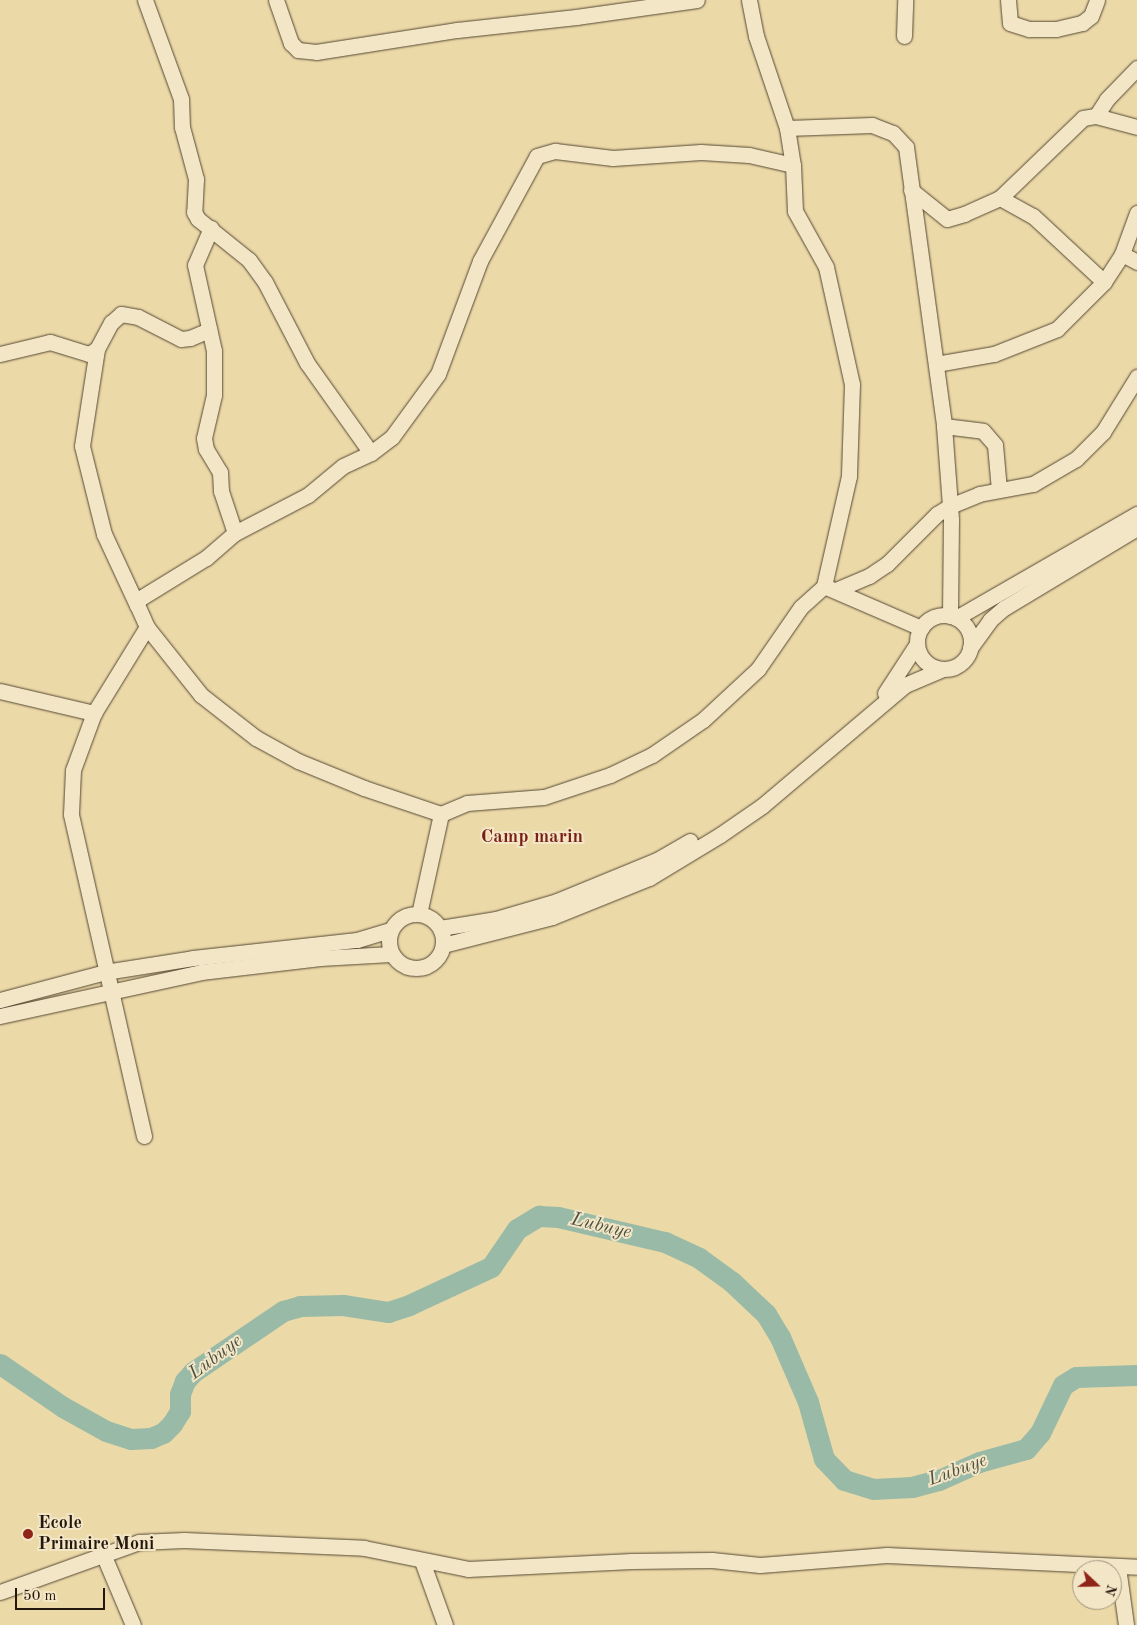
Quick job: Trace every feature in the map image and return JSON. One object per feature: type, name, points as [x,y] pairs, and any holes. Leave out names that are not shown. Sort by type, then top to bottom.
[{"type":"street","points":[[146,0],[181,99],[182,127],[196,179],[194,212],[211,228],[236,246],[265,282],[307,363],[371,453]]},
{"type":"street","points":[[276,0],[291,44],[298,50],[316,52],[448,31],[576,18],[697,0]]},
{"type":"street","points":[[749,0],[756,36],[787,128],[793,165],[795,211],[826,267],[852,384],[849,476],[830,588]]},
{"type":"street","points":[[904,36],[905,0]]},
{"type":"street","points":[[1008,0],[1010,23],[1029,29],[1056,29],[1082,23],[1091,16],[1097,0]]},
{"type":"street","points":[[1096,116],[1107,99],[1137,68]]},
{"type":"street","points":[[911,190],[947,219],[1000,198],[1072,125],[1083,118],[1096,116],[1137,127]]},
{"type":"street","points":[[787,128],[872,126],[893,132],[906,147],[944,426],[950,506],[953,617],[970,636],[970,648]]},
{"type":"street","points":[[137,605],[139,599],[206,558],[235,533],[308,495],[342,466],[371,453],[392,436],[438,374],[480,261],[537,156],[555,151],[613,158],[701,152],[748,155],[793,165]]},
{"type":"street","points":[[1000,198],[1033,216],[1104,282]]},
{"type":"street","points":[[936,364],[994,354],[1057,329],[1104,282],[1122,254],[1137,213]]},
{"type":"street","points":[[211,228],[195,265],[214,351],[214,395],[204,438],[206,449],[220,472],[221,491],[235,533]]},
{"type":"street","points":[[1122,254],[1137,262]]},
{"type":"street","points":[[209,330],[190,338],[180,338],[138,317],[122,314],[111,323],[98,349],[82,446],[104,534],[147,627],[201,695],[256,738],[298,761],[356,785],[441,814],[467,802],[544,796],[610,775],[652,755],[702,720],[758,669],[801,607],[830,588],[869,576],[887,564],[937,514],[950,506],[999,490],[1033,484],[1076,459],[1103,432],[1137,377]]},
{"type":"street","points":[[0,354],[50,342],[80,353],[89,354],[98,349]]},
{"type":"street","points":[[944,426],[983,431],[995,445],[999,490]]},
{"type":"street","points":[[440,928],[496,919],[557,901],[657,860],[717,826],[785,777],[885,692],[917,644],[921,628],[935,617],[953,617],[1137,514]]},
{"type":"street","points":[[443,945],[552,916],[649,878],[720,835],[762,806],[905,684],[960,664],[970,648],[1004,608],[1137,528]]},
{"type":"street","points":[[830,588],[921,628]]},
{"type":"street","points":[[144,1136],[105,972],[71,814],[72,770],[94,713],[147,627]]},
{"type":"street","points":[[917,644],[924,661],[941,670]]},
{"type":"street","points":[[0,691],[94,713]]},
{"type":"street","points":[[420,914],[441,814]]},
{"type":"street","points":[[0,1000],[105,972],[193,958],[357,940],[390,930],[407,915],[420,914],[431,918],[440,928],[443,945],[438,958],[418,970],[401,965],[391,954],[388,943],[390,930]]},
{"type":"street","points":[[0,1016],[210,971],[320,958],[391,954]]},
{"type":"street","points":[[0,1592],[140,1542],[204,1540],[364,1548],[468,1569],[565,1562],[659,1560],[712,1560],[760,1565],[810,1563],[861,1556],[934,1555],[1072,1564]]},
{"type":"street","points":[[103,1554],[133,1625]]},
{"type":"street","points":[[422,1561],[445,1625]]},
{"type":"street","points":[[1122,1567],[1137,1567]]},
{"type":"street","points":[[1122,1596],[1126,1625]]},
{"type":"waterway","name":"Lubuye","points":[[0,1364],[63,1407],[106,1431],[131,1439],[151,1438],[163,1433],[172,1424],[180,1411],[180,1394],[185,1381],[193,1372],[283,1311],[300,1306],[343,1305],[388,1312],[409,1305],[491,1267],[517,1229],[539,1216],[558,1217],[665,1242],[699,1258],[732,1282],[766,1314],[780,1337],[808,1402],[824,1459],[844,1480],[873,1489],[912,1487],[939,1480],[979,1462],[1026,1449],[1040,1433],[1063,1385],[1076,1377],[1137,1375]]},
{"type":"place","name":"Ecole Primaire Moni","points":[[28,1534]]},
{"type":"district","name":"Camp marin","points":[[532,838]]}]
